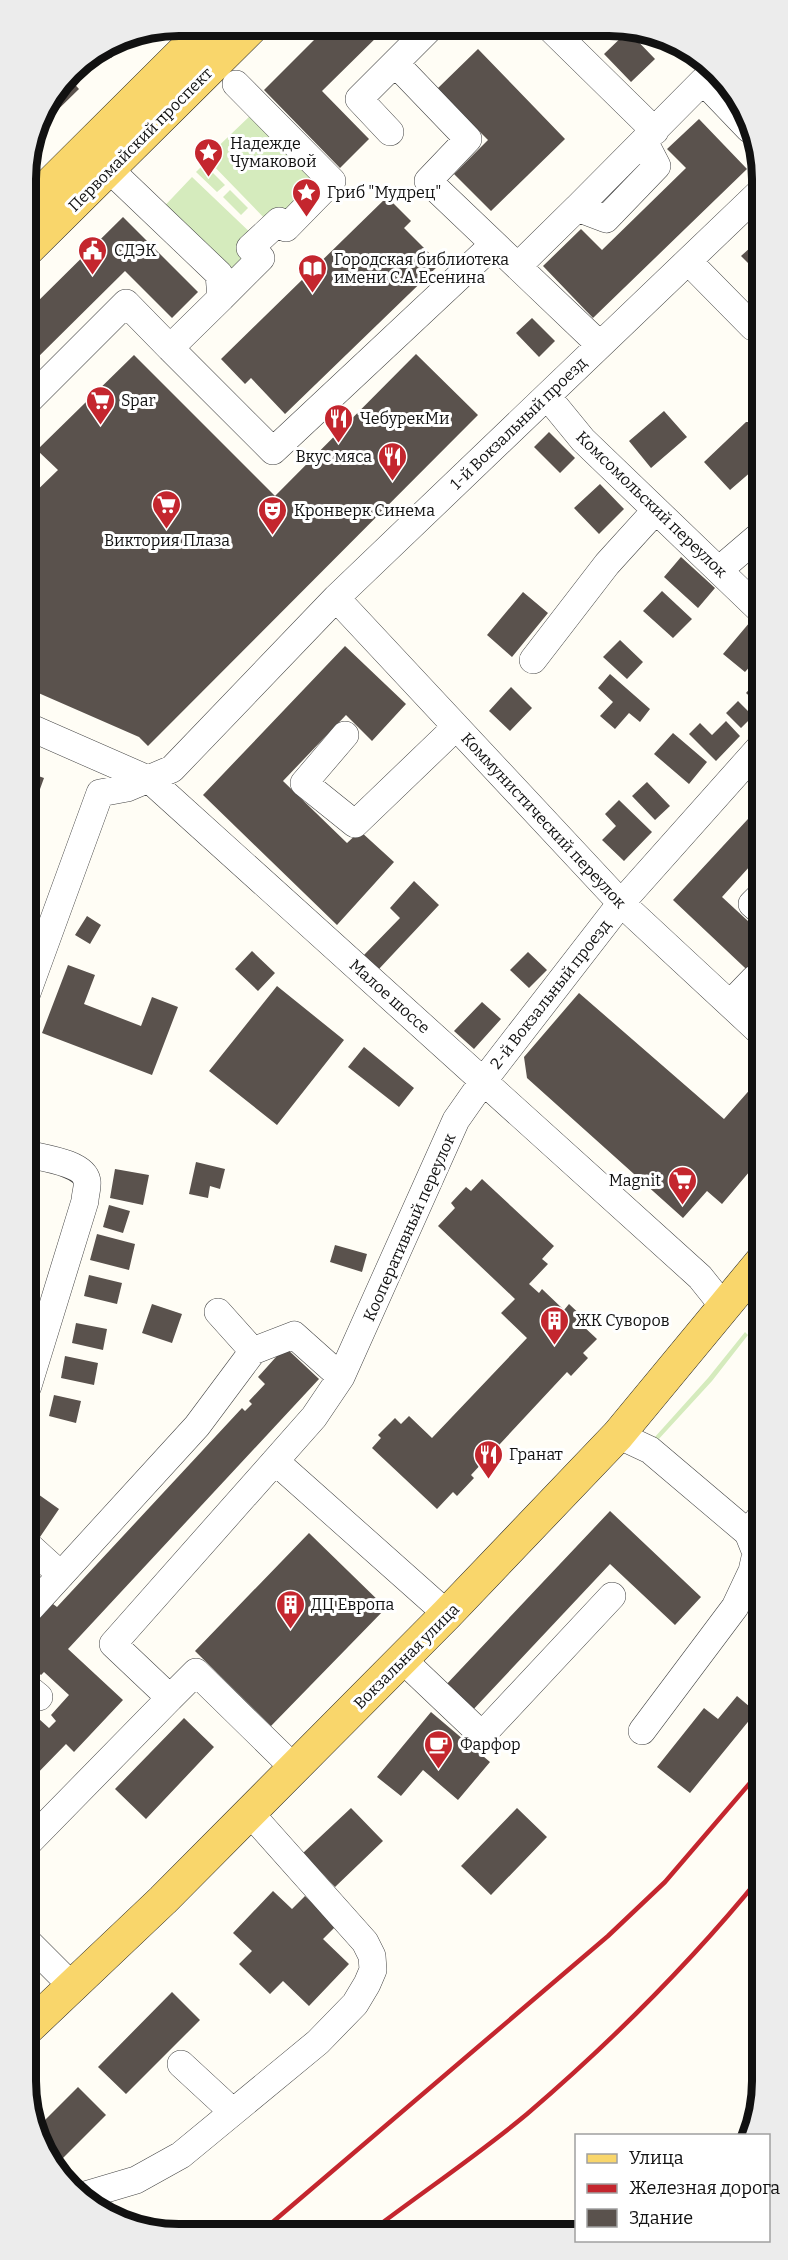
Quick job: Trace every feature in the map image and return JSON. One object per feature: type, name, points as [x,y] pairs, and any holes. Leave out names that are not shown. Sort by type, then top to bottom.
[{"type":"main road","name":"Первомайский проспект","points":[[36,198],[199,36]]},
{"type":"main road","name":"Первомайский проспект","points":[[36,241],[243,36]]},
{"type":"main road","name":"Вокзальная улица","points":[[36,2020],[163,1900],[403,1660],[618,1435],[752,1273]]},
{"type":"street","points":[[390,132],[359,99],[421,36]]},
{"type":"street","points":[[518,266],[577,208],[606,219],[657,166],[649,136],[557,36]]},
{"type":"street","points":[[395,63],[468,139],[428,181],[600,345]]},
{"type":"street","points":[[649,136],[703,81],[737,117]]},
{"type":"street","points":[[170,348],[261,258],[250,248],[279,221],[286,228],[332,181],[236,84]]},
{"type":"street","points":[[109,169],[219,274],[221,298]]},
{"type":"street","name":"1-й Вокзальный проезд","points":[[36,968],[100,793],[127,788],[172,769],[336,598],[752,200]]},
{"type":"street","points":[[36,393],[126,303],[273,451],[494,244]]},
{"type":"street","points":[[688,261],[752,326]]},
{"type":"street","name":"Комсомольский переулок","points":[[547,396],[583,440],[752,602]]},
{"type":"street","points":[[532,660],[607,564],[656,510]]},
{"type":"street","points":[[719,570],[752,542]]},
{"type":"street","name":"Коммунистический переулок","points":[[336,598],[621,903],[752,1025]]},
{"type":"street","points":[[345,735],[304,783],[355,824],[456,727]]},
{"type":"street","name":"Малое шоссе","points":[[36,730],[150,780],[700,1277],[724,1306]]},
{"type":"street","name":"2-й Вокзальный проезд","points":[[484,1080],[621,903],[752,758]]},
{"type":"street","points":[[730,1004],[752,981]]},
{"type":"street","name":"Кооперативный переулок","points":[[170,1698],[113,1644],[314,1417],[341,1377],[456,1120],[484,1080]]},
{"type":"street","points":[[36,1156],[81,1170],[87,1181],[85,1201],[36,1360]]},
{"type":"street","points":[[218,1312],[253,1351]]},
{"type":"street","points":[[36,1602],[196,1426],[253,1351],[294,1335],[341,1377]]},
{"type":"street","points":[[618,1435],[650,1450],[752,1523]]},
{"type":"street","points":[[275,1461],[447,1614]]},
{"type":"street","points":[[36,1552],[61,1575]]},
{"type":"street","points":[[642,1731],[735,1607],[752,1571]]},
{"type":"street","points":[[403,1660],[482,1735],[612,1596]]},
{"type":"street","points":[[36,1836],[196,1672],[294,1768]]},
{"type":"street","points":[[91,2193],[136,2180],[180,2155],[318,2042],[340,2021],[355,2004],[373,1970],[372,1956],[365,1942],[250,1813]]},
{"type":"street","points":[[36,1950],[72,1986]]},
{"type":"street","points":[[181,2064],[233,2112]]},
{"type":"green space","points":[[252,114],[322,187],[270,224],[206,158]]},
{"type":"green space","points":[[204,164],[225,185],[217,192],[196,172]]},
{"type":"green space","points":[[192,177],[256,238],[254,256],[226,285],[155,216]]},
{"type":"green space","points":[[230,190],[248,208],[241,215],[223,197]]},
{"type":"green space","points":[[745,1332],[748,1335],[712,1381],[657,1441],[654,1438],[708,1378]]},
{"type":"building","points":[[318,36],[378,36],[322,91],[369,139],[340,168],[264,90]]},
{"type":"building","points":[[622,37],[635,39],[655,59],[631,82],[604,54]]},
{"type":"building","points":[[120,49],[111,58],[108,55]]},
{"type":"building","points":[[478,49],[565,139],[491,211],[454,174],[488,140],[437,89]]},
{"type":"building","points":[[74,83],[79,89],[51,117]]},
{"type":"building","points":[[699,119],[747,169],[593,318],[543,266],[581,229],[602,250],[686,168],[667,149]]},
{"type":"building","points":[[387,197],[411,221],[404,228],[440,264],[285,414],[251,378],[245,384],[221,359]]},
{"type":"building","points":[[123,217],[198,292],[172,318],[125,271],[36,359],[36,303]]},
{"type":"building","points":[[752,246],[752,267],[741,256]]},
{"type":"building","points":[[532,318],[555,341],[539,357],[516,333]]},
{"type":"building","name":"Виктория Плаза","points":[[416,354],[478,415],[148,746],[139,737],[36,692],[36,491],[58,470],[37,450],[134,355],[275,496]]},
{"type":"building","points":[[664,411],[687,437],[651,468],[629,441]]},
{"type":"building","points":[[746,422],[752,422],[752,471],[730,490],[704,462]]},
{"type":"building","points":[[549,432],[575,458],[560,473],[534,447]]},
{"type":"building","points":[[600,484],[624,509],[599,534],[574,508]]},
{"type":"building","points":[[681,557],[715,588],[698,608],[664,577]]},
{"type":"building","points":[[662,591],[692,619],[673,638],[643,611]]},
{"type":"building","points":[[523,592],[548,613],[512,657],[487,635]]},
{"type":"building","points":[[750,622],[752,624],[752,664],[745,672],[723,654]]},
{"type":"building","points":[[620,640],[643,662],[627,679],[603,657]]},
{"type":"building","points":[[345,646],[406,704],[372,741],[346,715],[283,781],[347,843],[360,831],[394,862],[337,925],[203,795]]},
{"type":"building","points":[[610,674],[650,709],[640,722],[629,713],[615,729],[600,716],[613,702],[598,688]]},
{"type":"building","points":[[752,686],[752,699],[746,693]]},
{"type":"building","points":[[511,687],[532,708],[510,731],[489,711]]},
{"type":"building","points":[[738,701],[752,717],[741,728],[726,713]]},
{"type":"building","points":[[726,721],[740,736],[716,761],[689,734],[700,723],[712,735]]},
{"type":"building","points":[[673,733],[707,762],[689,784],[654,754]]},
{"type":"building","points":[[36,775],[44,778],[36,800]]},
{"type":"building","points":[[647,782],[670,806],[655,820],[632,796]]},
{"type":"building","points":[[619,800],[652,832],[624,861],[602,840],[616,826],[605,814]]},
{"type":"building","points":[[752,815],[752,864],[722,897],[752,925],[752,975],[673,900]]},
{"type":"building","points":[[414,881],[439,905],[378,970],[363,956],[400,918],[390,908]]},
{"type":"building","points":[[87,916],[101,925],[90,944],[75,935]]},
{"type":"building","points":[[252,951],[275,973],[258,991],[235,969]]},
{"type":"building","points":[[528,952],[547,970],[529,988],[510,970]]},
{"type":"building","points":[[68,965],[95,975],[84,1004],[141,1026],[152,997],[178,1007],[152,1075],[42,1033]]},
{"type":"building","points":[[277,986],[344,1040],[277,1125],[209,1071]]},
{"type":"building","points":[[579,993],[724,1119],[752,1087],[752,1169],[722,1204],[707,1191],[683,1218],[527,1078],[524,1057]]},
{"type":"building","points":[[482,1002],[501,1019],[474,1049],[454,1031]]},
{"type":"building","points":[[364,1047],[414,1088],[399,1107],[348,1067]]},
{"type":"building","points":[[196,1162],[225,1169],[220,1189],[210,1186],[208,1198],[189,1194]]},
{"type":"building","points":[[115,1169],[149,1175],[143,1205],[110,1198]]},
{"type":"building","name":"ЖК Суворов","points":[[482,1179],[554,1246],[542,1259],[548,1264],[529,1284],[539,1293],[542,1289],[564,1310],[569,1304],[587,1321],[582,1325],[597,1339],[583,1353],[588,1358],[571,1376],[567,1372],[471,1475],[474,1478],[457,1496],[453,1492],[437,1509],[372,1448],[381,1438],[378,1435],[395,1418],[401,1424],[409,1416],[432,1438],[527,1338],[501,1313],[515,1299],[438,1226],[455,1208],[451,1203],[466,1187],[471,1191]]},
{"type":"building","points":[[109,1205],[130,1211],[123,1233],[103,1227]]},
{"type":"building","points":[[97,1234],[135,1244],[129,1270],[90,1260]]},
{"type":"building","points":[[335,1245],[367,1254],[362,1272],[330,1262]]},
{"type":"building","points":[[89,1275],[122,1283],[117,1304],[84,1296]]},
{"type":"building","points":[[152,1304],[182,1314],[172,1343],[142,1333]]},
{"type":"building","points":[[76,1323],[107,1329],[103,1350],[72,1343]]},
{"type":"building","points":[[285,1347],[319,1379],[68,1649],[123,1700],[74,1752],[66,1744],[36,1775],[36,1722],[39,1719],[49,1728],[56,1721],[51,1715],[69,1695],[44,1672],[41,1675],[36,1670],[36,1622],[53,1604],[57,1607],[242,1408],[245,1411],[252,1404],[249,1401],[265,1384],[258,1377]]},
{"type":"building","points":[[65,1356],[98,1363],[94,1385],[61,1378]]},
{"type":"building","points":[[54,1395],[81,1401],[76,1423],[49,1416]]},
{"type":"building","points":[[36,1493],[59,1509],[40,1537],[36,1534]]},
{"type":"building","points":[[610,1511],[701,1597],[675,1625],[610,1564],[470,1713],[443,1688]]},
{"type":"building","name":"ДЦ Европа","points":[[309,1533],[386,1608],[271,1726],[195,1651]]},
{"type":"building","points":[[737,1696],[752,1709],[752,1717],[690,1793],[657,1767],[704,1708],[718,1719]]},
{"type":"building","points":[[431,1712],[490,1762],[458,1800],[423,1770],[401,1796],[377,1777]]},
{"type":"building","points":[[184,1718],[214,1747],[146,1819],[115,1789]]},
{"type":"building","points":[[351,1808],[383,1841],[335,1887],[303,1853]]},
{"type":"building","points":[[517,1808],[547,1837],[491,1895],[461,1866]]},
{"type":"building","points":[[273,1891],[292,1909],[305,1896],[336,1926],[323,1939],[349,1964],[309,2006],[283,1981],[270,1994],[239,1964],[252,1951],[233,1933]]},
{"type":"building","points":[[172,1992],[200,2020],[126,2094],[98,2067]]},
{"type":"building","points":[[78,2087],[106,2115],[61,2160],[47,2136],[43,2122]]},
{"type":"railway","points":[[270,2224],[608,1936],[665,1882],[752,1781]]},
{"type":"railway","points":[[381,2224],[489,2144],[558,2087],[650,2000],[708,1939],[752,1887]]},
{"type":"place","name":"Надежде Чумаковой","points":[[209,178]]},
{"type":"place","name":"Гриб \"Мудрец\"","points":[[306,218]]},
{"type":"place","name":"СДЭК","points":[[93,276]]},
{"type":"place","name":"Городская библиотека имени С.А.Есенина","points":[[313,294]]},
{"type":"place","name":"Spar","points":[[100,426]]},
{"type":"place","name":"ЧебурекМи","points":[[339,444]]},
{"type":"place","name":"Вкус мяса","points":[[393,482]]},
{"type":"place","name":"Виктория Плаза","points":[[167,530]]},
{"type":"place","name":"Кронверк Синема","points":[[273,536]]},
{"type":"place","name":"Magnit","points":[[682,1206]]},
{"type":"place","name":"ЖК Суворов","points":[[554,1346]]},
{"type":"place","name":"Гранат","points":[[488,1480]]},
{"type":"place","name":"ДЦ Европа","points":[[290,1630]]},
{"type":"place","name":"Фарфор","points":[[439,1770]]}]
